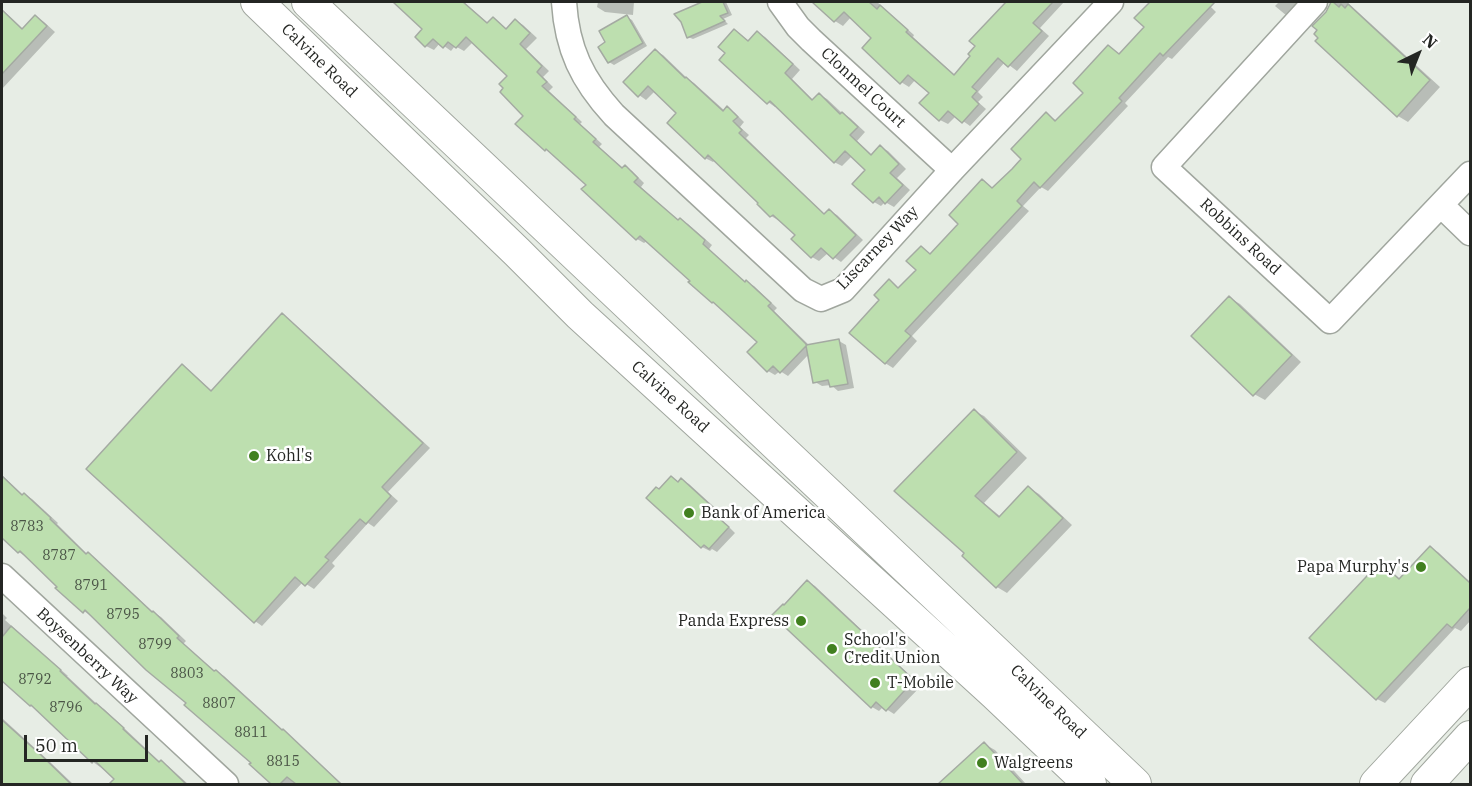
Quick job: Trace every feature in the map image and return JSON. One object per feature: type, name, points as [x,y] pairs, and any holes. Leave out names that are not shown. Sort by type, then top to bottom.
[{"type":"main road","name":"Calvine Road","points":[[257,2],[580,315],[995,694],[1090,784]]},
{"type":"main road","name":"Calvine Road","points":[[308,2],[1135,784]]},
{"type":"main road","points":[[481,218],[520,234],[587,281],[596,284],[604,280]]},
{"type":"main road","points":[[580,315],[590,305],[598,305],[607,309],[646,342],[692,364]]},
{"type":"main road","points":[[806,522],[819,518],[831,519],[841,525],[887,567],[920,580]]},
{"type":"main road","points":[[1376,784],[1470,683]]},
{"type":"main road","points":[[1426,784],[1470,737]]},
{"type":"street","name":"Liscarney Way","points":[[564,2],[567,32],[579,68],[601,101],[803,290],[821,299],[843,290],[952,170],[1111,2]]},
{"type":"street","name":"Clonmel Court","points":[[780,2],[798,27],[811,40],[952,170]]},
{"type":"street","name":"Robbins Road","points":[[1315,2],[1164,167],[1330,321],[1470,174]]},
{"type":"street","points":[[1441,205],[1470,232]]},
{"type":"street","name":"Boysenberry Way","points":[[2,576],[226,784]]},
{"type":"building","points":[[393,2],[463,2],[487,23],[493,17],[506,29],[515,19],[530,33],[520,44],[542,66],[537,72],[547,82],[542,86],[576,117],[574,119],[596,139],[593,142],[622,168],[625,165],[638,178],[634,182],[705,240],[703,244],[771,303],[768,306],[807,345],[839,339],[848,384],[830,387],[828,380],[813,383],[806,346],[780,373],[773,366],[767,372],[747,352],[757,342],[688,282],[690,281],[640,236],[636,240],[581,189],[586,185],[515,124],[523,116],[500,92],[503,88],[499,84],[507,76],[466,37],[456,48],[448,42],[443,48],[433,39],[425,47],[415,37],[422,29]]},
{"type":"building","points":[[702,2],[723,2],[728,13],[720,16],[725,21],[687,38],[681,22],[674,14]]},
{"type":"building","points":[[812,2],[869,2],[877,9],[880,5],[954,75],[970,56],[968,54],[975,46],[969,41],[1006,2],[1053,2],[1033,23],[1042,31],[1008,67],[998,58],[972,87],[977,91],[972,97],[979,104],[962,123],[948,111],[939,121],[919,103],[929,93],[908,75],[900,84],[884,69],[862,48],[871,38],[844,12],[834,22]]},
{"type":"building","points":[[1150,2],[1215,2],[1163,56],[1160,53],[1119,98],[1122,101],[1040,188],[1034,182],[1017,201],[1022,206],[905,331],[911,336],[885,364],[849,333],[879,300],[874,295],[889,279],[898,288],[916,270],[906,261],[921,246],[930,254],[958,224],[949,215],[982,179],[992,188],[1012,169],[1021,159],[1011,149],[1046,112],[1055,121],[1083,93],[1073,83],[1108,45],[1119,54],[1144,27],[1134,18]]},
{"type":"building","points":[[1331,2],[1339,7],[1341,4],[1345,8],[1348,4],[1430,80],[1397,117],[1315,41],[1318,38],[1314,34],[1317,30],[1312,26],[1326,12]]},
{"type":"building","points":[[2,10],[22,29],[35,15],[47,26],[2,74]]},
{"type":"building","points":[[627,15],[643,43],[608,63],[598,47],[605,42],[599,31]]},
{"type":"building","points":[[734,29],[748,41],[757,31],[793,64],[785,73],[812,100],[819,93],[840,114],[842,112],[858,127],[850,135],[871,155],[880,145],[899,164],[890,173],[903,185],[885,204],[879,197],[873,203],[852,184],[865,170],[845,151],[834,163],[770,101],[767,104],[719,60],[725,53],[718,47]]},
{"type":"building","points":[[655,49],[723,111],[727,106],[738,117],[733,121],[742,130],[739,133],[824,214],[829,209],[856,235],[833,259],[821,248],[811,258],[791,239],[795,235],[773,215],[770,217],[708,155],[705,159],[667,123],[676,113],[648,86],[638,97],[623,82]]},
{"type":"building","points":[[1229,296],[1292,355],[1253,396],[1191,336]]},
{"type":"building","name":"Kohl's","points":[[282,313],[423,443],[382,487],[391,496],[366,524],[360,519],[325,557],[329,560],[305,586],[295,577],[254,623],[86,469],[182,364],[211,391]]},
{"type":"building","points":[[974,409],[1017,452],[975,496],[999,517],[1028,486],[1063,518],[996,588],[962,556],[964,553],[894,491]]},
{"type":"building","points":[[2,476],[51,518],[86,554],[88,552],[153,611],[179,636],[177,638],[283,729],[341,784],[296,784],[287,777],[280,784],[271,784],[249,764],[251,763],[184,705],[186,703],[146,670],[85,610],[83,613],[55,588],[57,587],[20,551],[18,553],[2,538]]},
{"type":"building","name":"Bank of America","points":[[671,476],[678,482],[681,478],[717,511],[714,514],[729,527],[709,549],[704,545],[701,548],[646,498],[656,487],[659,489]]},
{"type":"building","points":[[1430,546],[1470,583],[1470,608],[1452,628],[1447,624],[1376,700],[1309,638],[1380,562],[1399,579]]},
{"type":"building","points":[[807,580],[914,680],[886,711],[876,702],[871,708],[772,615]]},
{"type":"building","points":[[11,626],[186,784],[109,784],[114,779],[94,760],[92,763],[2,681],[2,637]]},
{"type":"building","points":[[2,720],[41,755],[71,784],[2,784]]},
{"type":"building","name":"Walgreens","points":[[984,742],[1023,784],[938,784]]},
{"type":"place","name":"Kohl's","points":[[254,456]]},
{"type":"place","name":"Bank of America","points":[[689,513]]},
{"type":"place","name":"Papa Murphy's","points":[[1421,567]]},
{"type":"place","name":"Panda Express","points":[[801,621]]},
{"type":"place","name":"School's Credit Union","points":[[832,649]]},
{"type":"place","name":"T-Mobile","points":[[875,683]]},
{"type":"place","name":"Walgreens","points":[[982,763]]}]
